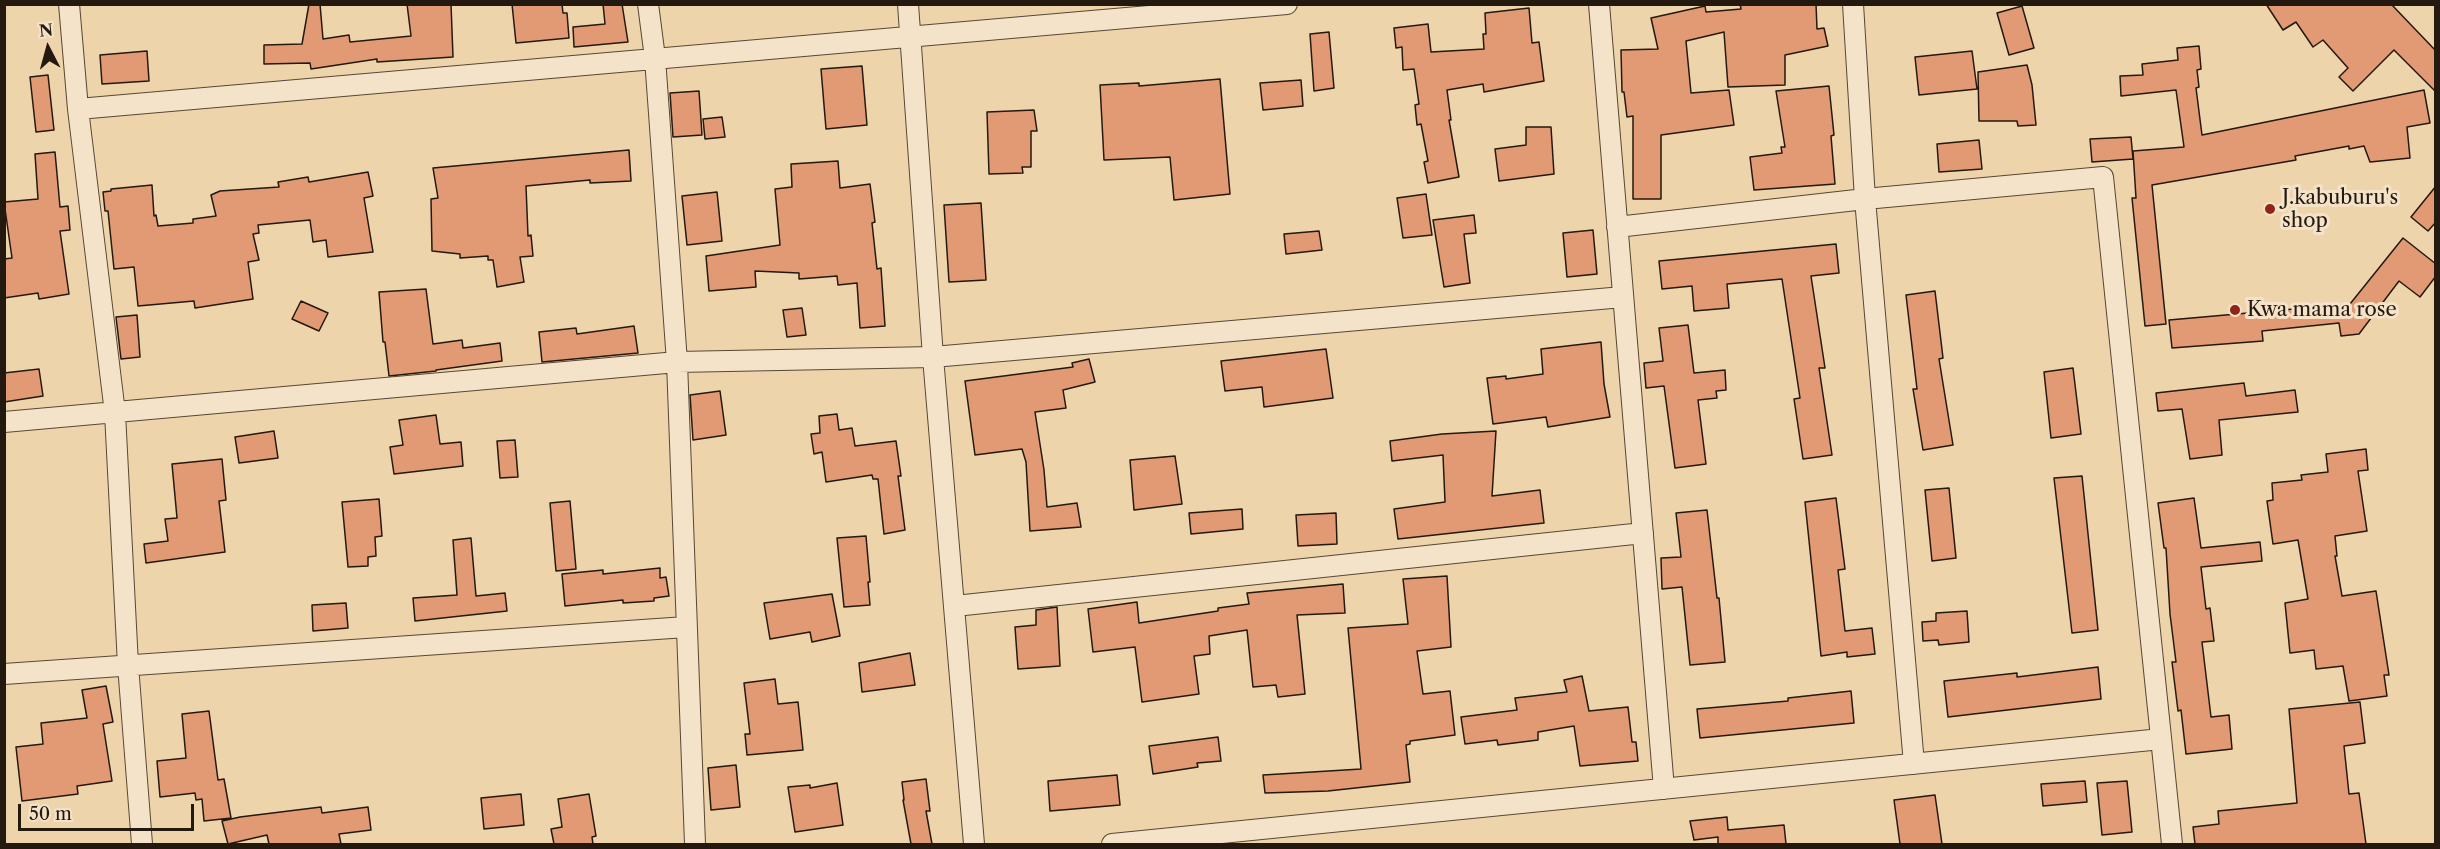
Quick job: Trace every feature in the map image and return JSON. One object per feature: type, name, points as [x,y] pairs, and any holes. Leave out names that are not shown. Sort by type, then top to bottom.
[{"type":"street","points":[[69,4],[78,109],[115,413],[128,665],[141,844]]},
{"type":"street","points":[[648,4],[655,58],[677,362],[694,844]]},
{"type":"street","points":[[908,4],[933,357],[974,844]]},
{"type":"street","points":[[78,109],[1287,4]]},
{"type":"street","points":[[1599,4],[1664,789]]},
{"type":"street","points":[[1853,4],[1865,199],[1914,764]]},
{"type":"street","points":[[1617,227],[1865,199],[2103,177],[2172,844]]},
{"type":"street","points":[[4,422],[677,362],[933,357],[1623,297]]},
{"type":"street","points":[[955,606],[1642,533]]},
{"type":"street","points":[[4,674],[686,627]]},
{"type":"street","points":[[1112,844],[2161,739]]},
{"type":"building","points":[[309,4],[320,4],[323,39],[349,35],[350,42],[411,36],[407,4],[451,4],[453,57],[377,62],[377,59],[311,69],[310,63],[264,64],[264,45],[302,44]]},
{"type":"building","points":[[512,4],[562,4],[563,13],[567,13],[569,38],[516,43]]},
{"type":"building","points":[[603,4],[622,4],[628,42],[574,47],[573,27],[605,24]]},
{"type":"building","points":[[1740,4],[1816,4],[1817,29],[1824,28],[1828,46],[1785,55],[1785,85],[1728,87],[1724,32],[1686,41],[1691,93],[1729,90],[1734,125],[1661,135],[1661,199],[1633,199],[1633,116],[1627,117],[1624,92],[1622,92],[1621,50],[1658,49],[1651,18],[1705,6],[1706,12],[1741,9]]},
{"type":"building","points":[[2266,4],[2391,4],[2436,51],[2436,92],[2394,50],[2353,91],[2339,77],[2348,68],[2323,40],[2313,47],[2296,22],[2283,30]]},
{"type":"building","points":[[2022,6],[2034,48],[2009,55],[1997,13]]},
{"type":"building","points":[[1529,8],[1532,43],[1539,42],[1544,81],[1484,92],[1483,84],[1447,90],[1451,120],[1449,120],[1459,177],[1428,183],[1424,162],[1428,161],[1421,124],[1417,125],[1415,105],[1419,104],[1414,69],[1403,70],[1402,47],[1396,48],[1394,28],[1428,24],[1431,52],[1484,49],[1485,13]]},
{"type":"building","points":[[1329,32],[1334,88],[1314,91],[1310,34]]},
{"type":"building","points":[[2199,46],[2201,69],[2197,70],[2199,87],[2196,88],[2202,135],[2424,90],[2430,123],[2407,127],[2410,158],[2370,162],[2364,146],[2349,149],[2349,146],[2295,156],[2296,160],[2152,185],[2166,324],[2145,326],[2132,198],[2136,198],[2133,151],[2184,147],[2176,90],[2121,96],[2120,76],[2143,75],[2142,64],[2178,60],[2177,48]]},
{"type":"building","points":[[147,51],[149,81],[102,84],[100,55]]},
{"type":"building","points":[[1972,51],[1977,89],[1919,95],[1915,57]]},
{"type":"building","points":[[2027,65],[2032,85],[2036,125],[2018,126],[2017,121],[1979,121],[1978,72]]},
{"type":"building","points":[[862,66],[867,125],[826,129],[821,69]]},
{"type":"building","points":[[48,75],[54,130],[36,132],[30,77]]},
{"type":"building","points":[[1220,79],[1230,194],[1174,200],[1170,157],[1104,160],[1100,85],[1139,83],[1139,86]]},
{"type":"building","points":[[1301,80],[1303,106],[1263,110],[1260,83]]},
{"type":"building","points":[[1829,86],[1834,135],[1831,136],[1835,184],[1754,190],[1750,157],[1782,153],[1781,147],[1785,147],[1776,91]]},
{"type":"building","points":[[699,91],[702,135],[673,137],[670,93]]},
{"type":"building","points":[[1034,110],[1037,131],[1031,131],[1031,167],[1022,167],[1023,173],[989,174],[987,112]]},
{"type":"building","points":[[722,117],[725,137],[705,139],[703,119]]},
{"type":"building","points":[[1526,127],[1551,127],[1554,174],[1499,181],[1495,149],[1526,145]]},
{"type":"building","points":[[2131,137],[2133,159],[2092,162],[2090,139]]},
{"type":"building","points":[[1979,140],[1982,169],[1939,172],[1937,144]]},
{"type":"building","points":[[629,150],[631,181],[590,183],[590,180],[526,186],[528,236],[531,235],[533,256],[520,257],[524,282],[497,287],[493,260],[488,260],[488,256],[460,258],[460,254],[432,251],[431,199],[438,198],[433,168]]},
{"type":"building","points":[[55,152],[60,207],[68,206],[70,230],[60,231],[69,294],[39,299],[38,293],[4,298],[4,259],[12,258],[4,202],[38,199],[35,154]]},
{"type":"building","points":[[838,161],[840,188],[870,184],[875,222],[872,223],[877,269],[881,268],[885,326],[860,328],[857,283],[838,285],[837,276],[799,279],[799,273],[755,271],[756,287],[709,291],[706,256],[780,245],[775,189],[792,187],[791,164]]},
{"type":"building","points":[[368,172],[373,196],[364,198],[373,252],[328,257],[326,240],[313,242],[310,220],[258,225],[259,233],[253,234],[259,260],[248,262],[253,299],[195,308],[194,301],[138,306],[134,267],[114,269],[108,211],[105,211],[103,192],[111,191],[111,189],[152,185],[154,216],[156,215],[158,226],[193,223],[193,219],[216,216],[211,195],[220,191],[279,187],[278,182],[308,177],[309,182]]},
{"type":"building","points":[[2436,186],[2436,222],[2428,231],[2411,217]]},
{"type":"building","points":[[717,192],[722,241],[687,245],[682,196]]},
{"type":"building","points":[[1426,194],[1432,235],[1403,238],[1397,198]]},
{"type":"building","points":[[981,203],[986,280],[949,282],[944,205]]},
{"type":"building","points":[[1474,215],[1476,233],[1464,234],[1470,283],[1444,287],[1433,220]]},
{"type":"building","points":[[1593,230],[1597,274],[1567,277],[1563,233]]},
{"type":"building","points":[[1319,231],[1322,250],[1286,254],[1284,234]]},
{"type":"building","points":[[2403,238],[2436,264],[2436,276],[2420,297],[2399,281],[2359,334],[2341,336],[2339,323],[2262,331],[2263,341],[2172,348],[2169,320],[2350,304]]},
{"type":"building","points":[[1836,244],[1839,273],[1811,276],[1825,368],[1819,368],[1832,455],[1803,459],[1794,399],[1800,398],[1782,279],[1727,284],[1729,308],[1694,311],[1692,286],[1662,289],[1659,261]]},
{"type":"building","points":[[426,289],[433,344],[462,340],[463,348],[500,343],[502,361],[389,376],[385,342],[383,342],[379,292]]},
{"type":"building","points":[[1935,291],[1943,358],[1939,359],[1953,445],[1923,450],[1913,389],[1917,389],[1906,295]]},
{"type":"building","points":[[301,301],[328,313],[319,331],[292,319]]},
{"type":"building","points":[[802,308],[806,335],[787,337],[783,310]]},
{"type":"building","points":[[137,315],[140,357],[121,359],[116,317]]},
{"type":"building","points":[[1688,325],[1694,373],[1725,370],[1726,390],[1716,391],[1717,398],[1698,400],[1706,464],[1675,468],[1664,386],[1646,388],[1644,363],[1663,361],[1659,328]]},
{"type":"building","points":[[634,326],[638,353],[542,362],[539,332],[576,328],[577,334]]},
{"type":"building","points":[[1601,342],[1604,384],[1610,417],[1548,427],[1546,417],[1493,424],[1487,378],[1506,376],[1506,379],[1543,374],[1541,349]]},
{"type":"building","points":[[1326,349],[1333,398],[1264,407],[1262,387],[1225,391],[1221,361]]},
{"type":"building","points":[[1089,359],[1095,382],[1063,390],[1066,408],[1035,412],[1047,507],[1077,503],[1081,527],[1030,531],[1026,462],[1022,449],[975,455],[965,381],[1073,367],[1072,363]]},
{"type":"building","points":[[2073,368],[2081,434],[2051,438],[2044,372]]},
{"type":"building","points":[[39,369],[43,396],[4,402],[4,373]]},
{"type":"building","points":[[2244,383],[2246,396],[2295,390],[2298,412],[2219,420],[2222,455],[2190,459],[2182,409],[2158,411],[2156,393]]},
{"type":"building","points":[[720,391],[726,435],[693,440],[690,395]]},
{"type":"building","points":[[837,414],[839,430],[852,428],[855,446],[896,441],[905,530],[884,534],[878,479],[873,479],[872,475],[826,482],[822,452],[814,454],[811,434],[820,433],[819,416]]},
{"type":"building","points":[[436,415],[440,444],[461,442],[463,466],[394,474],[390,447],[403,445],[399,420]]},
{"type":"building","points":[[274,431],[278,458],[239,463],[235,437]]},
{"type":"building","points":[[1496,431],[1492,496],[1540,490],[1544,523],[1398,539],[1394,509],[1445,502],[1443,455],[1392,461],[1390,441],[1442,434]]},
{"type":"building","points":[[515,440],[518,477],[500,478],[497,441]]},
{"type":"building","points":[[2366,449],[2368,470],[2358,471],[2367,531],[2335,536],[2337,556],[2335,556],[2342,596],[2376,591],[2389,675],[2384,675],[2387,696],[2349,701],[2343,666],[2316,669],[2314,650],[2290,653],[2285,603],[2308,599],[2298,540],[2273,544],[2267,501],[2273,500],[2272,483],[2302,480],[2301,475],[2328,472],[2326,454]]},
{"type":"building","points":[[1175,456],[1182,504],[1134,510],[1130,460]]},
{"type":"building","points":[[222,459],[226,500],[219,501],[225,552],[146,563],[144,544],[168,541],[165,519],[177,518],[172,464]]},
{"type":"building","points":[[2082,476],[2098,630],[2072,633],[2054,478]]},
{"type":"building","points":[[1949,488],[1956,558],[1932,561],[1925,490]]},
{"type":"building","points":[[1836,498],[1845,569],[1838,570],[1845,631],[1872,628],[1875,654],[1847,657],[1847,652],[1821,656],[1805,502]]},
{"type":"building","points":[[2194,498],[2201,548],[2260,542],[2262,561],[2201,567],[2206,609],[2210,608],[2214,641],[2202,642],[2211,717],[2229,715],[2232,749],[2186,754],[2172,662],[2176,662],[2166,548],[2164,548],[2158,503]]},
{"type":"building","points":[[379,499],[382,536],[375,537],[376,556],[368,557],[368,566],[348,567],[342,502]]},
{"type":"building","points":[[570,501],[576,569],[556,571],[550,503]]},
{"type":"building","points":[[1242,509],[1243,529],[1191,534],[1189,513]]},
{"type":"building","points":[[1707,510],[1725,662],[1690,665],[1682,587],[1662,589],[1661,558],[1681,557],[1676,513]]},
{"type":"building","points":[[1336,513],[1337,544],[1298,546],[1296,515]]},
{"type":"building","points":[[866,536],[870,605],[844,607],[837,538]]},
{"type":"building","points":[[471,538],[476,596],[505,593],[507,611],[415,621],[413,598],[457,595],[453,540]]},
{"type":"building","points":[[660,568],[660,578],[666,577],[669,596],[654,598],[654,601],[623,603],[623,600],[565,606],[562,574],[603,570],[603,574]]},
{"type":"building","points":[[1447,576],[1451,647],[1417,651],[1423,694],[1450,691],[1455,735],[1410,741],[1410,744],[1406,745],[1410,782],[1328,791],[1265,793],[1263,775],[1361,769],[1348,628],[1408,624],[1403,579]]},
{"type":"building","points":[[1343,584],[1345,613],[1297,615],[1305,694],[1278,697],[1276,685],[1253,687],[1247,630],[1209,636],[1210,654],[1194,656],[1199,694],[1142,702],[1135,647],[1093,652],[1088,609],[1137,602],[1139,623],[1249,604],[1247,593]]},
{"type":"building","points":[[832,594],[840,636],[812,642],[810,632],[770,639],[764,603]]},
{"type":"building","points":[[346,603],[348,628],[313,631],[312,605]]},
{"type":"building","points":[[1057,607],[1060,666],[1018,669],[1015,627],[1036,625],[1036,610]]},
{"type":"building","points":[[1967,611],[1969,642],[1939,645],[1938,640],[1923,641],[1922,622],[1936,621],[1936,613]]},
{"type":"building","points":[[910,653],[915,685],[862,692],[859,663]]},
{"type":"building","points":[[2098,667],[2101,699],[1948,717],[1944,681],[2017,673],[2017,677]]},
{"type":"building","points":[[1582,676],[1589,711],[1628,707],[1632,742],[1636,742],[1638,761],[1580,766],[1574,726],[1538,732],[1538,740],[1498,745],[1497,740],[1465,744],[1461,717],[1517,710],[1515,698],[1567,692],[1564,680]]},
{"type":"building","points":[[775,679],[778,704],[798,702],[803,750],[747,755],[745,734],[750,734],[744,683]]},
{"type":"building","points":[[106,686],[113,722],[103,724],[112,781],[77,786],[78,794],[22,801],[16,747],[43,744],[41,723],[87,718],[82,690]]},
{"type":"building","points":[[1851,691],[1854,723],[1700,738],[1697,709],[1788,701],[1788,698]]},
{"type":"building","points":[[2360,702],[2365,743],[2344,746],[2349,794],[2359,793],[2366,844],[2195,844],[2193,827],[2219,824],[2218,811],[2297,803],[2289,709]]},
{"type":"building","points":[[209,711],[218,780],[224,779],[231,818],[204,821],[202,799],[196,800],[195,793],[160,797],[157,761],[186,758],[182,714]]},
{"type":"building","points":[[1218,737],[1221,761],[1197,763],[1198,767],[1153,774],[1149,746]]},
{"type":"building","points":[[736,765],[740,807],[711,810],[708,768]]},
{"type":"building","points":[[1117,775],[1120,805],[1050,811],[1048,781]]},
{"type":"building","points":[[926,779],[930,811],[926,811],[932,844],[911,844],[902,782]]},
{"type":"building","points":[[2085,781],[2087,802],[2043,806],[2041,784]]},
{"type":"building","points":[[2127,781],[2132,832],[2102,835],[2097,783]]},
{"type":"building","points":[[837,783],[843,825],[795,832],[788,787],[810,785],[810,788]]},
{"type":"building","points":[[521,794],[524,825],[484,829],[481,798]]},
{"type":"building","points":[[589,794],[596,836],[592,837],[593,844],[554,844],[551,829],[562,827],[558,799]]},
{"type":"building","points":[[1935,795],[1942,844],[1900,844],[1894,800]]},
{"type":"building","points":[[321,807],[322,813],[368,807],[371,830],[339,834],[341,844],[269,844],[267,835],[228,844],[222,821]]},
{"type":"building","points":[[1727,817],[1728,830],[1784,825],[1786,844],[1718,844],[1718,837],[1694,840],[1690,821]]},
{"type":"place","name":"J.kabuburu's shop","points":[[2270,209]]},
{"type":"place","name":"Kwa mama rose","points":[[2235,310]]}]
